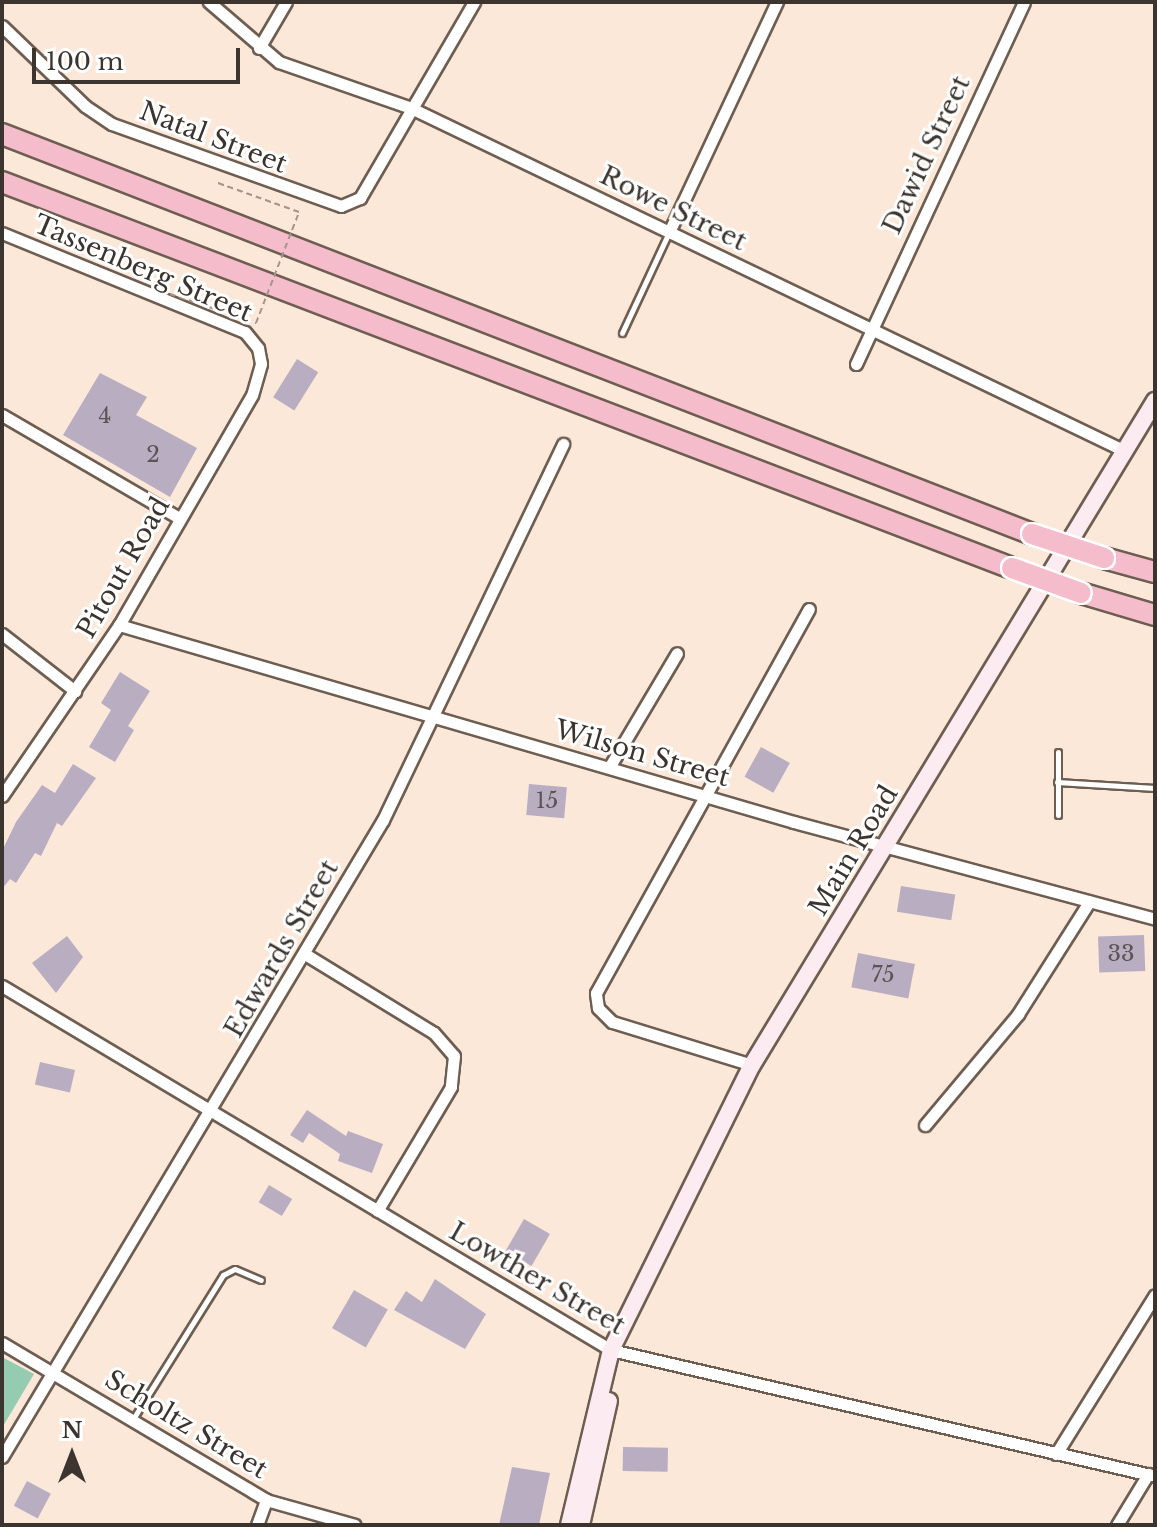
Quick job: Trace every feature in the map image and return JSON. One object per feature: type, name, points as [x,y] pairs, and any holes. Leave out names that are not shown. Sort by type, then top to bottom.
[{"type":"highway","points":[[2,134],[1032,534],[1155,572]]},
{"type":"highway","points":[[2,182],[1012,568],[1155,615]]},
{"type":"street","name":"Rowe Street","points":[[209,2],[259,48],[290,67],[411,108],[1125,451]]},
{"type":"street","points":[[259,48],[286,2]]},
{"type":"street","points":[[411,108],[474,2]]},
{"type":"street","points":[[670,230],[777,2]]},
{"type":"street","name":"Dawid Street","points":[[856,364],[1024,2]]},
{"type":"street","name":"Natal Street","points":[[2,26],[85,106],[112,124],[319,202],[347,205],[360,198],[411,108]]},
{"type":"street","name":"Tassenberg Street","points":[[2,233],[245,332],[259,352]]},
{"type":"street","name":"Pitout Road","points":[[2,796],[119,625],[256,386],[259,352]]},
{"type":"street","name":"Main Road","points":[[569,1525],[616,1348],[752,1065],[1155,401]]},
{"type":"street","points":[[2,415],[179,518]]},
{"type":"street","name":"Edwards Street","points":[[2,1457],[52,1370],[211,1113],[383,820],[563,444]]},
{"type":"street","points":[[752,1065],[612,1022],[596,1002],[599,984],[809,609]]},
{"type":"street","name":"Wilson Street","points":[[119,625],[705,795],[1155,919]]},
{"type":"street","points":[[2,634],[75,691]]},
{"type":"street","points":[[610,766],[677,653]]},
{"type":"street","points":[[925,1125],[1018,1014],[1089,902]]},
{"type":"street","points":[[305,954],[434,1033],[454,1056],[451,1087],[377,1211]]},
{"type":"street","name":"Lowther Street","points":[[2,986],[377,1211],[616,1348],[1152,1475]]},
{"type":"street","points":[[1056,1454],[1155,1295]]},
{"type":"street","name":"Scholtz Street","points":[[2,1343],[266,1500],[355,1525]]},
{"type":"street","name":"Main Road","points":[[581,1525],[616,1348]]},
{"type":"street","points":[[1117,1525],[1152,1475]]},
{"type":"street","points":[[257,1525],[266,1500]]},
{"type":"lane","points":[[622,333],[670,230]]},
{"type":"lane","points":[[1058,752],[1058,815]]},
{"type":"lane","points":[[1057,782],[1155,788]]},
{"type":"lane","points":[[133,1419],[223,1275],[235,1269],[261,1280]]},
{"type":"path","points":[[170,294],[256,323],[299,212],[215,182]]},
{"type":"green space","points":[[2,1357],[34,1374],[2,1428]]},
{"type":"building","points":[[297,359],[318,372],[294,410],[273,397]]},
{"type":"building","points":[[100,373],[147,397],[136,415],[197,448],[170,497],[63,435]]},
{"type":"building","points":[[120,672],[150,691],[128,726],[134,730],[115,762],[89,747],[111,710],[101,703]]},
{"type":"building","points":[[761,747],[790,763],[773,793],[745,777]]},
{"type":"building","points":[[73,764],[96,778],[62,826],[57,823],[41,856],[35,853],[16,883],[10,879],[2,889],[2,851],[16,822],[42,785],[55,793]]},
{"type":"building","points":[[529,784],[567,787],[564,818],[526,815]]},
{"type":"building","points":[[901,886],[955,895],[951,920],[897,912]]},
{"type":"building","points":[[1144,935],[1145,971],[1099,973],[1098,937]]},
{"type":"building","points":[[67,936],[83,957],[56,993],[32,963]]},
{"type":"building","points":[[858,953],[915,964],[908,998],[851,987]]},
{"type":"building","points":[[40,1062],[75,1070],[70,1093],[35,1084]]},
{"type":"building","points":[[307,1110],[346,1136],[348,1131],[383,1144],[372,1173],[338,1161],[340,1154],[309,1133],[303,1143],[290,1135]]},
{"type":"building","points":[[269,1185],[292,1199],[282,1216],[259,1202]]},
{"type":"building","points":[[524,1219],[550,1234],[531,1266],[506,1251]]},
{"type":"building","points":[[435,1279],[486,1314],[465,1349],[394,1310],[406,1291],[422,1302]]},
{"type":"building","points":[[354,1290],[388,1310],[366,1348],[332,1328]]},
{"type":"building","points":[[623,1447],[668,1448],[668,1472],[623,1471]]},
{"type":"building","points":[[512,1467],[550,1473],[539,1525],[499,1525]]},
{"type":"building","points":[[27,1481],[51,1494],[38,1518],[14,1506]]}]
